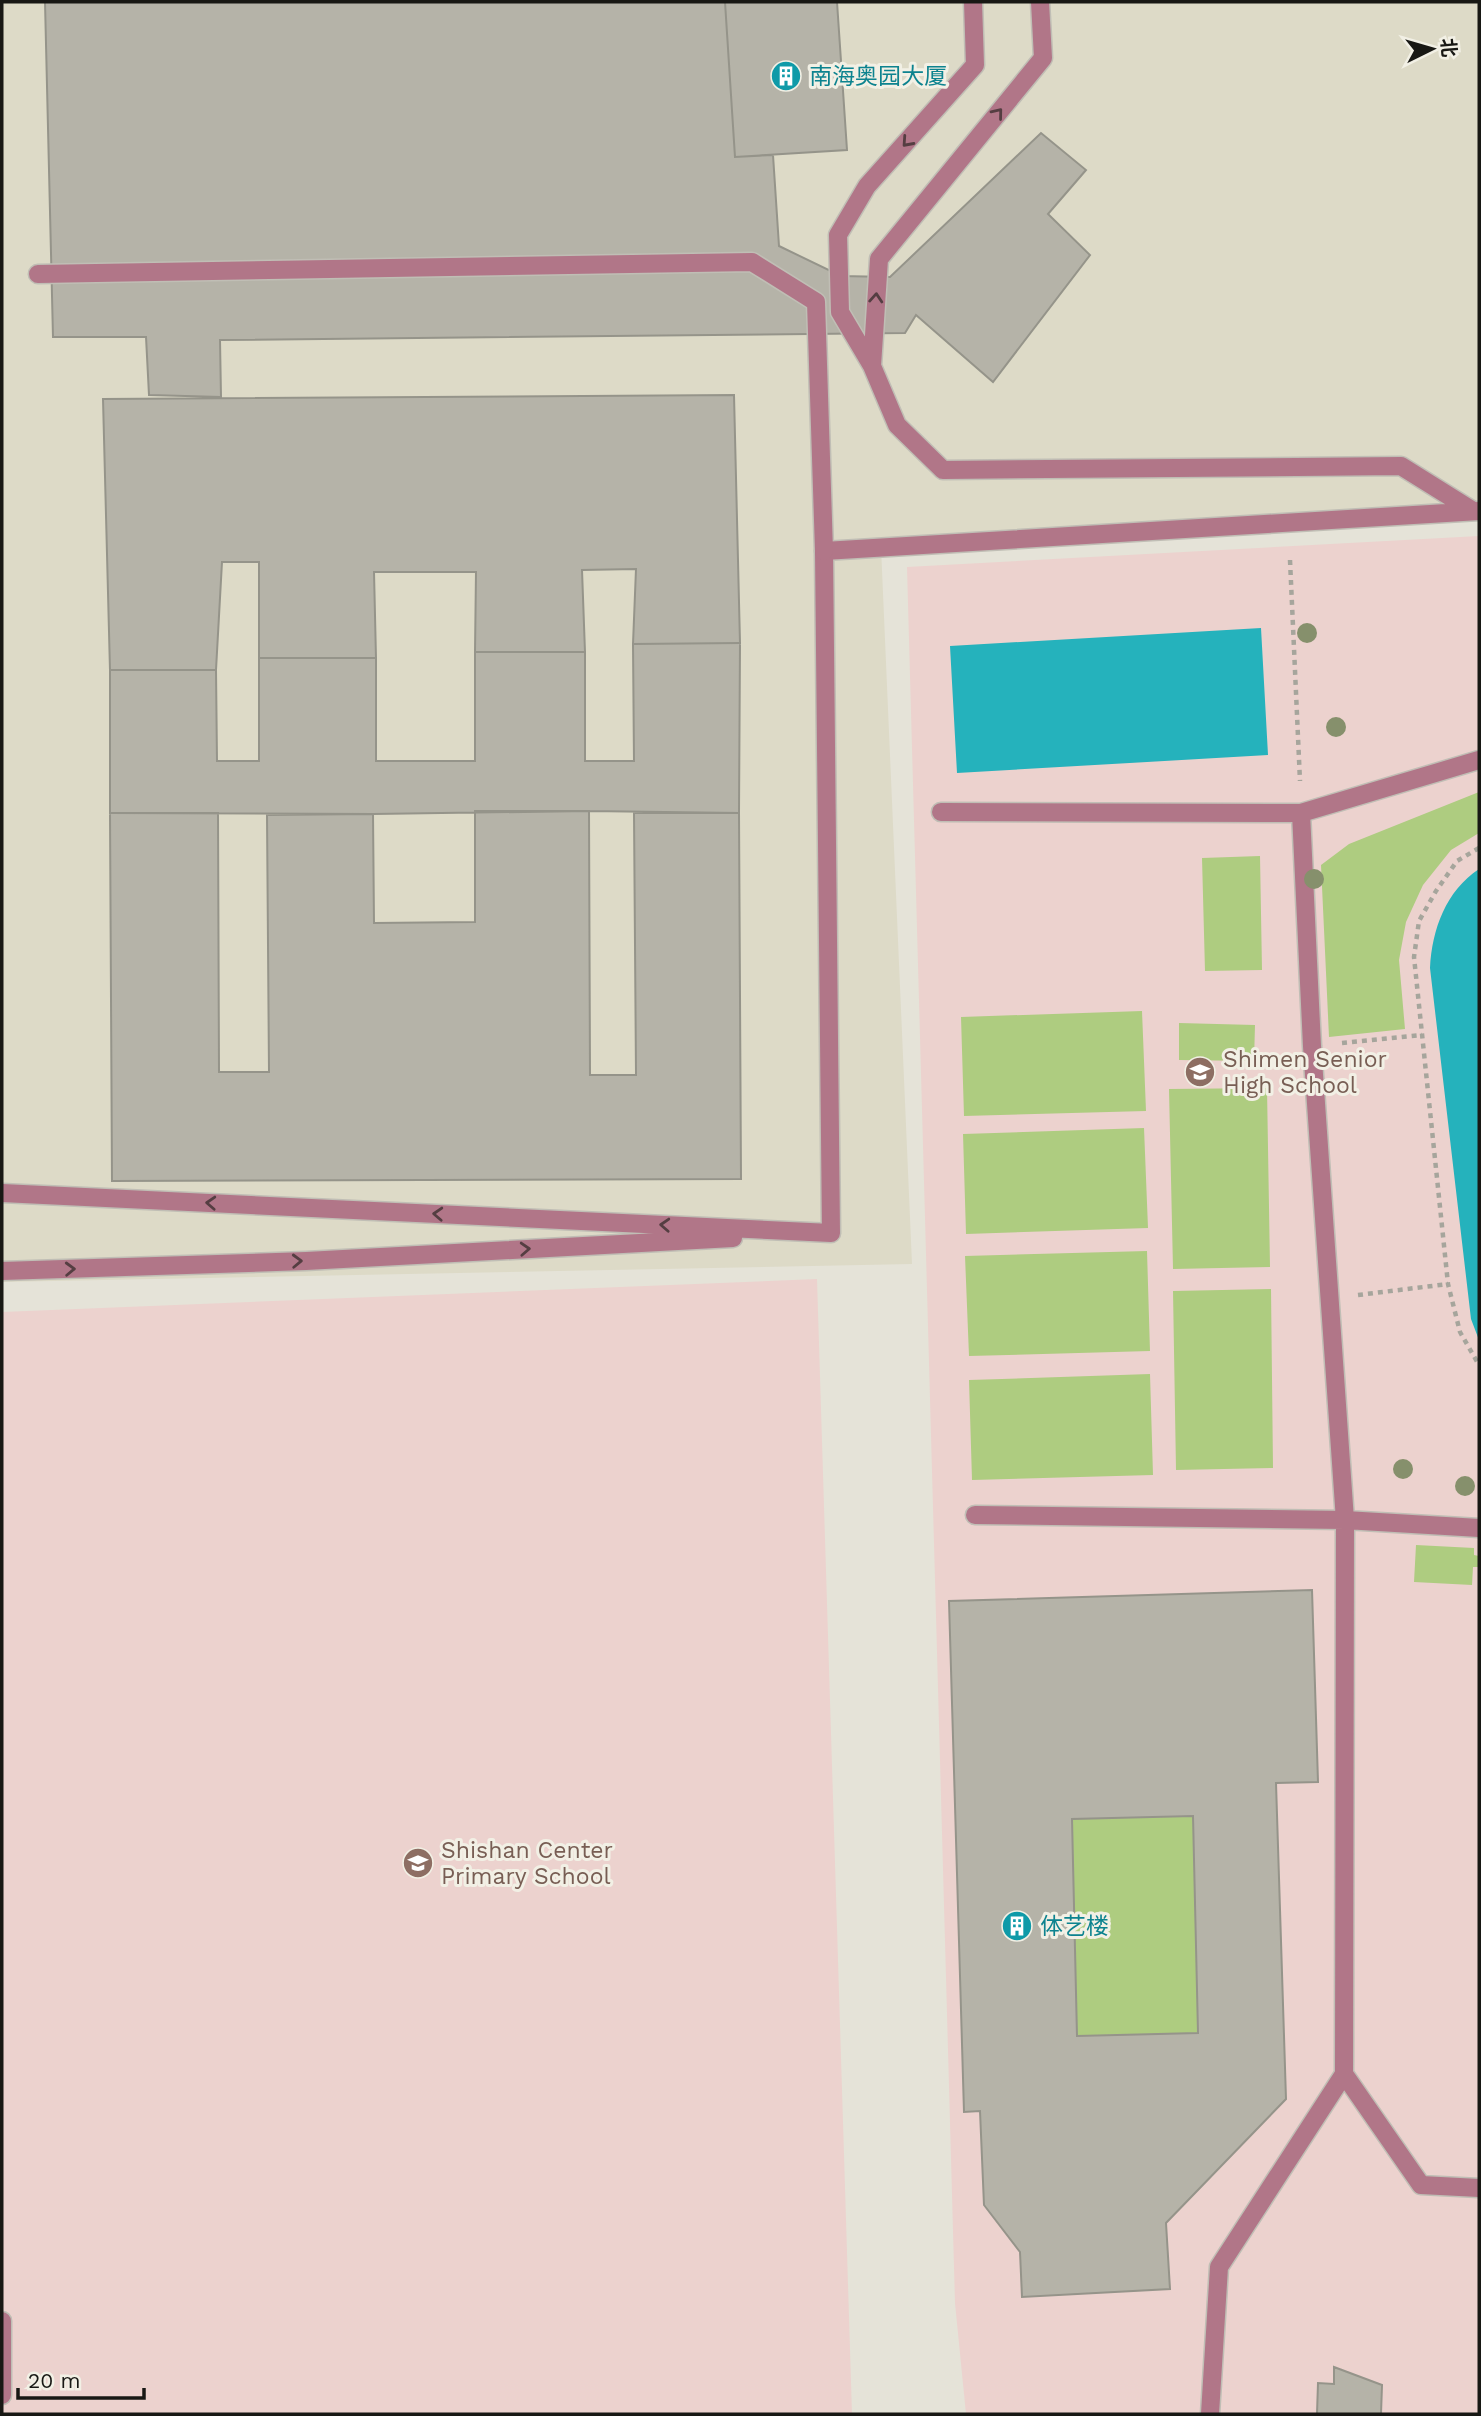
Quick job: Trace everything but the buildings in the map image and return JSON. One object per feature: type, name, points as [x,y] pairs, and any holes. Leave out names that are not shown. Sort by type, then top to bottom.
[{"type":"street","points":[[973,2],[975,65],[867,186],[838,235],[840,312],[872,366],[897,425],[943,470],[1401,466],[1476,511]]},
{"type":"street","points":[[872,366],[879,259],[1043,58],[1040,2]]},
{"type":"street","points":[[38,274],[752,262],[816,302],[824,551],[831,1233]]},
{"type":"street","points":[[824,551],[1476,511]]},
{"type":"street","points":[[941,812],[1301,813],[1479,760]]},
{"type":"street","points":[[1210,2414],[1219,2267],[1344,2074],[1345,1520],[1312,1046],[1301,813]]},
{"type":"street","points":[[2,1193],[831,1233]]},
{"type":"street","points":[[2,1271],[306,1261],[831,1233]]},
{"type":"street","points":[[975,1515],[1345,1520],[1479,1528]]},
{"type":"street","points":[[1344,2074],[1421,2185],[1479,2188]]},
{"type":"street","points":[[2,2321],[2,2395]]},
{"type":"path","points":[[1290,560],[1301,813]]},
{"type":"path","points":[[1479,848],[1457,861],[1436,891],[1419,921],[1414,957],[1448,1284],[1460,1332],[1479,1365]]},
{"type":"path","points":[[1312,1046],[1422,1035]]},
{"type":"path","points":[[1329,1299],[1448,1284]]},
{"type":"shaded area","points":[[2,2],[1479,2],[1479,517],[881,547],[912,1264],[2,1282]]},
{"type":"shaded area","name":"Shimen Senior High School","points":[[1479,536],[1479,2414],[966,2414],[955,2303],[907,567]]},
{"type":"shaded area","name":"Shishan Center Primary School","points":[[817,1279],[852,2414],[2,2414],[2,1312]]},
{"type":"green space","points":[[1479,792],[1479,833],[1451,850],[1423,885],[1406,922],[1399,960],[1405,1029],[1329,1037],[1321,865],[1349,844]]},
{"type":"green space","points":[[1260,856],[1262,970],[1205,971],[1202,858]]},
{"type":"green space","points":[[1142,1011],[1146,1111],[964,1116],[961,1017]]},
{"type":"green space","points":[[1179,1023],[1255,1025],[1254,1061],[1179,1060]]},
{"type":"green space","points":[[1267,1088],[1270,1267],[1173,1269],[1169,1089]]},
{"type":"green space","points":[[1144,1128],[1148,1228],[966,1234],[963,1134]]},
{"type":"green space","points":[[1147,1251],[1150,1351],[969,1356],[965,1256]]},
{"type":"green space","points":[[1271,1289],[1273,1468],[1176,1470],[1173,1291]]},
{"type":"green space","points":[[1150,1374],[1153,1475],[972,1480],[969,1380]]},
{"type":"green space","points":[[1416,1545],[1474,1548],[1474,1555],[1479,1556],[1479,1567],[1473,1567],[1472,1585],[1414,1582]]},
{"type":"green space","points":[[1193,1816],[1198,2033],[1077,2036],[1072,1819]]},
{"type":"water","points":[[1261,628],[1268,755],[957,773],[950,646]]},
{"type":"water","points":[[1479,869],[1479,1340],[1471,1319],[1430,968],[1434,939],[1443,912],[1458,888]]},
{"type":"place","name":"南海奥园大厦","points":[[786,76]]},
{"type":"place","name":"Shimen Senior High School","points":[[1200,1072]]},
{"type":"place","name":"Shishan Center Primary School","points":[[418,1863]]},
{"type":"place","name":"体艺楼","points":[[1017,1926]]}]
